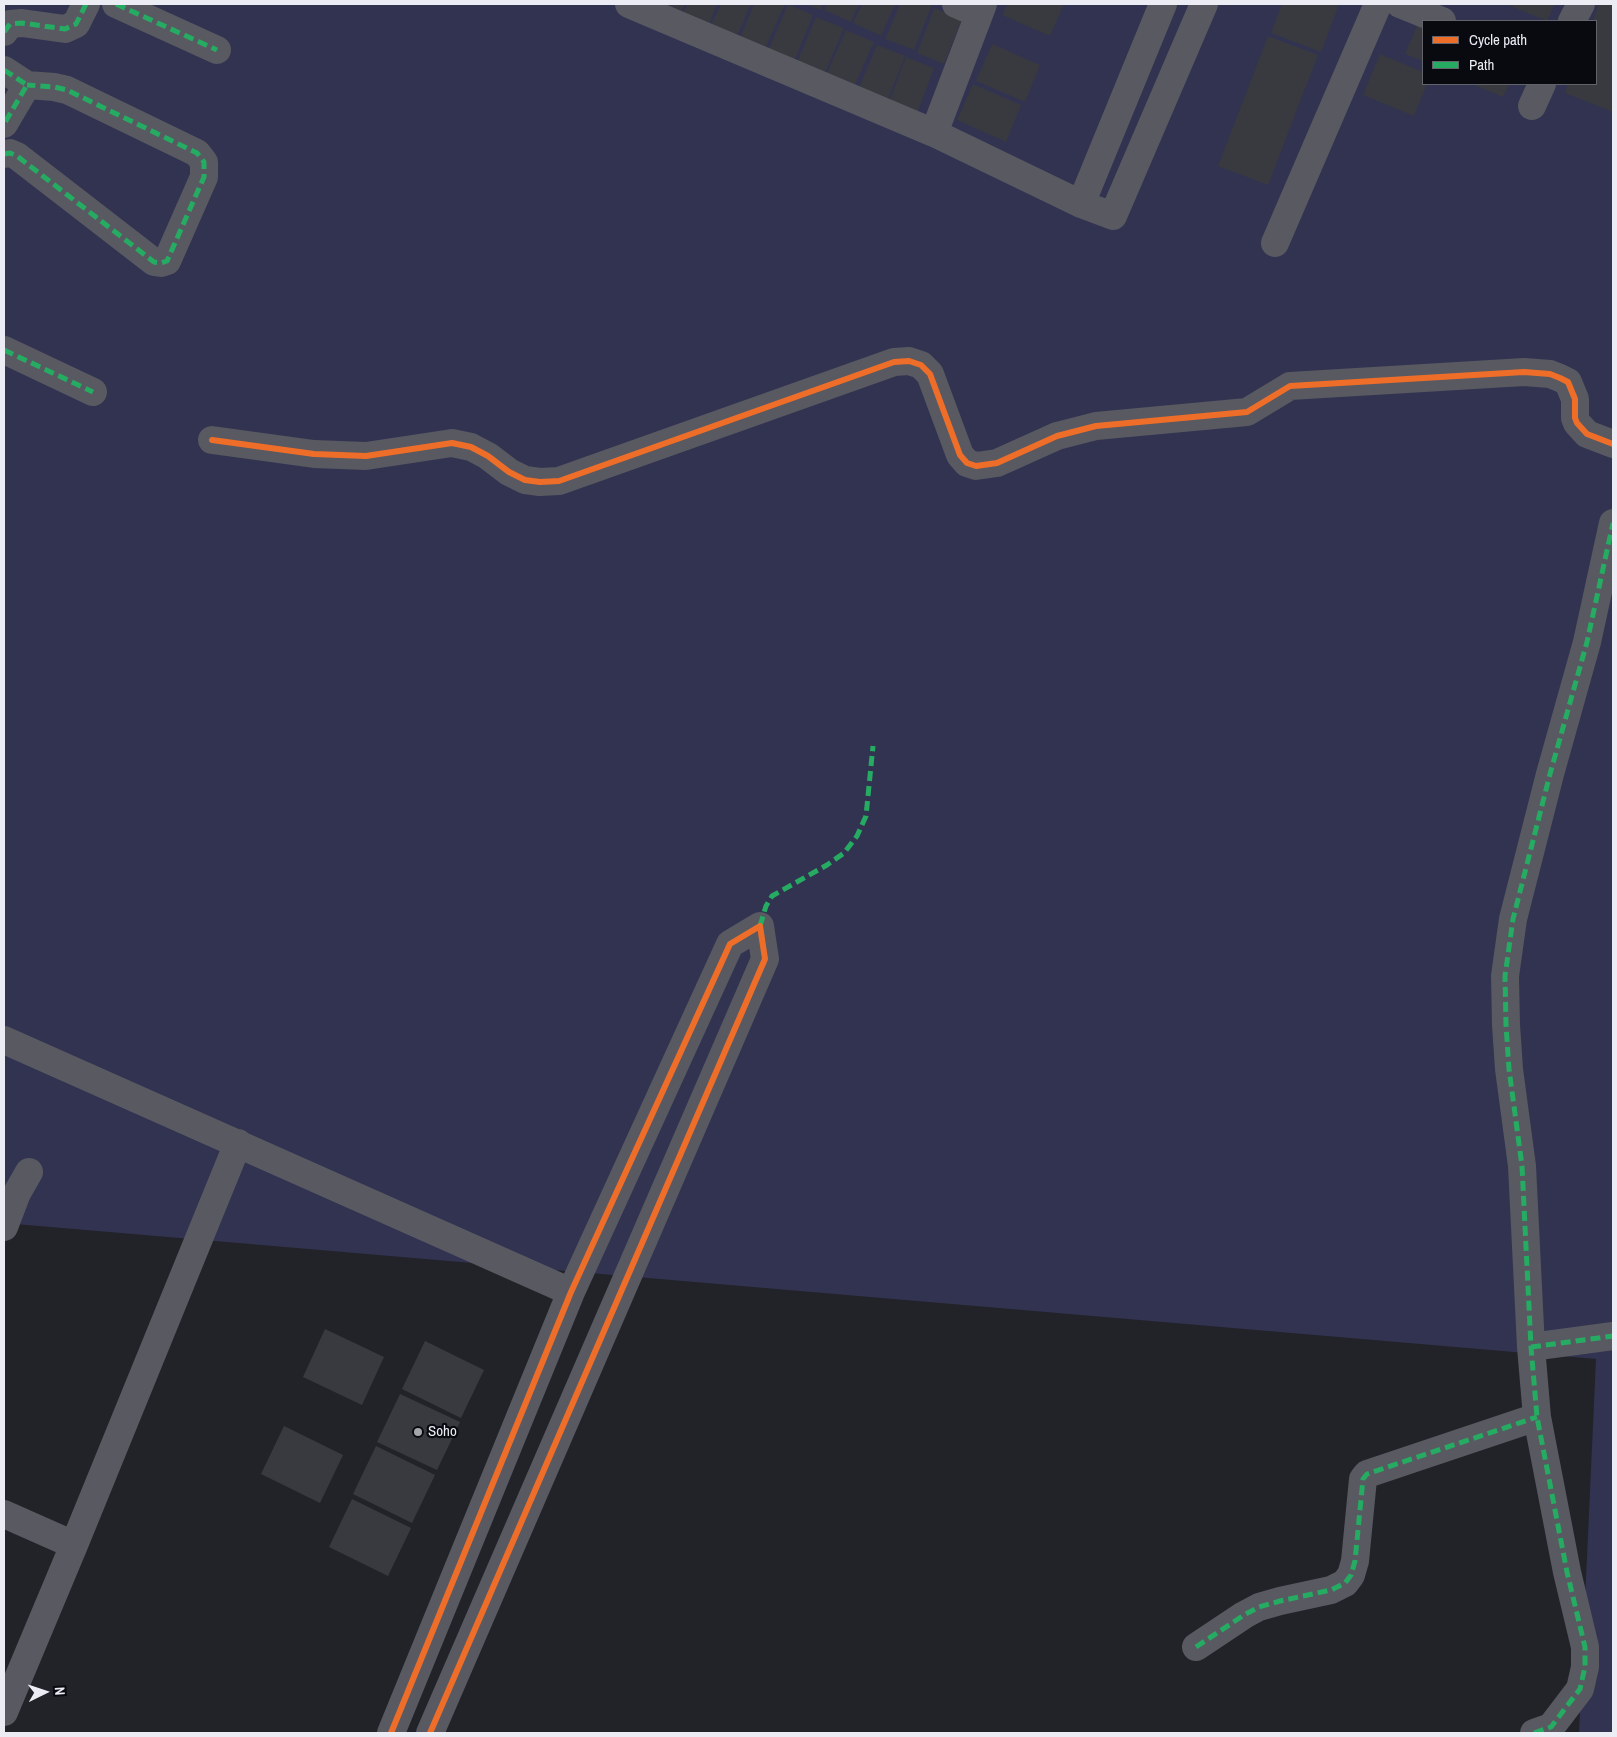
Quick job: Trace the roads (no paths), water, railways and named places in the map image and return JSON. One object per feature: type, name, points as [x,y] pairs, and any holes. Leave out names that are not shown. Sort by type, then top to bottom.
[{"type":"street","points":[[4,32],[10,24],[22,23],[66,29],[76,24],[86,4]]},
{"type":"street","points":[[116,4],[217,50]]},
{"type":"street","points":[[629,4],[934,133],[1081,204],[1113,216],[1204,4]]},
{"type":"street","points":[[1081,204],[1163,4]]},
{"type":"street","points":[[1276,243],[1378,4]]},
{"type":"street","points":[[1400,4],[1440,20]]},
{"type":"street","points":[[1573,20],[1581,4]]},
{"type":"street","points":[[934,133],[972,7]]},
{"type":"street","points":[[4,70],[27,85],[67,90],[197,153],[204,162],[204,178],[167,261],[161,264],[154,262],[16,156],[10,153],[4,154]]},
{"type":"street","points":[[4,124],[27,85]]},
{"type":"street","points":[[4,350],[92,392]]},
{"type":"street","points":[[212,440],[314,454],[366,456],[452,443],[471,447],[488,456],[509,472],[525,480],[540,482],[559,481],[894,362],[909,361],[921,366],[930,374],[960,455],[967,463],[976,466],[996,463],[1057,436],[1096,426],[1247,412],[1290,386],[1508,373],[1550,374],[1568,382],[1575,399],[1575,418],[1577,423],[1587,434],[1613,444]]},
{"type":"street","points":[[1534,1733],[1551,1727],[1580,1689],[1585,1667],[1585,1647],[1567,1572],[1537,1418],[1531,1348],[1522,1166],[1508,1069],[1505,976],[1513,919],[1550,774],[1587,642],[1613,523]]},
{"type":"street","points":[[391,1733],[571,1292],[730,944],[760,926],[765,959],[430,1733]]},
{"type":"street","points":[[4,1040],[571,1292]]},
{"type":"street","points":[[4,1712],[74,1546],[238,1143]]},
{"type":"street","points":[[4,1227],[17,1184]]},
{"type":"street","points":[[1531,1348],[1613,1336]]},
{"type":"street","points":[[1196,1647],[1244,1615],[1260,1607],[1331,1590],[1345,1583],[1351,1575],[1355,1561],[1363,1479],[1367,1474],[1537,1418]]},
{"type":"street","points":[[4,1514],[74,1546]]},
{"type":"place","name":"Soho","points":[[418,1432]]}]
